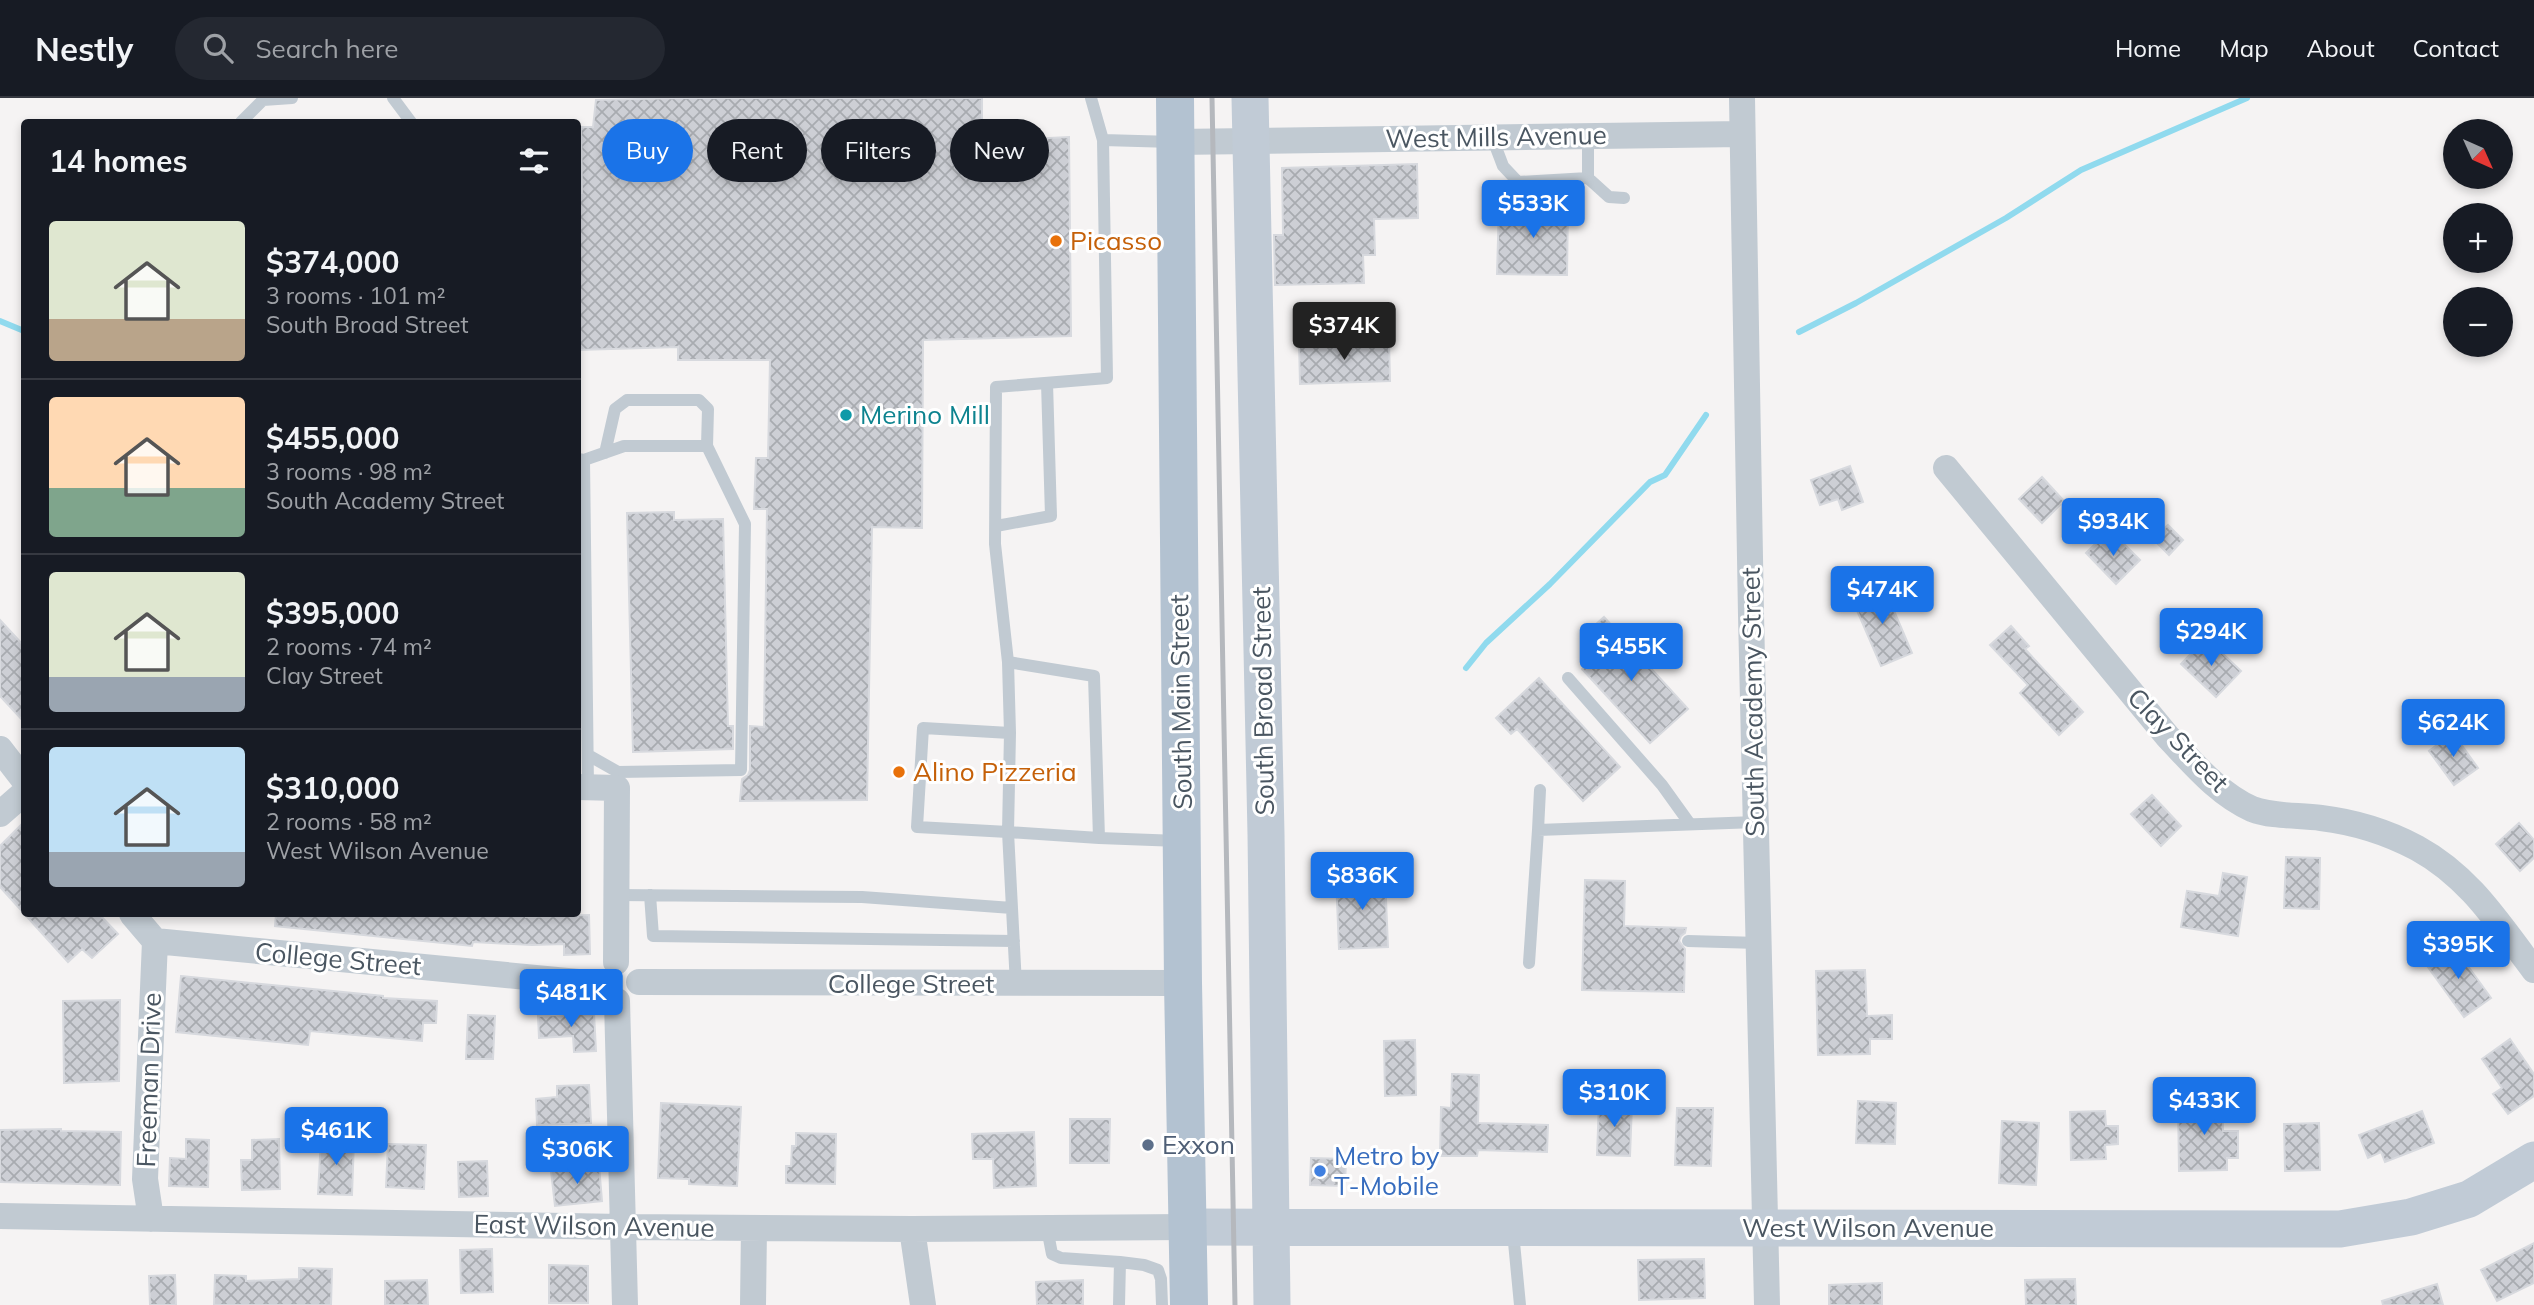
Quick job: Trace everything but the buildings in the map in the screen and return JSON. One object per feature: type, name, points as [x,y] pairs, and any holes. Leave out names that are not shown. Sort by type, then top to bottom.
[{"type":"main road","name":"South Main Street","points":[[1175,98],[1183,984],[1189,1305]]},
{"type":"street","name":"South Broad Street","points":[[1250,98],[1266,834],[1272,1305]]},
{"type":"street","name":"South Academy Street","points":[[1742,98],[1767,1305]]},
{"type":"street","name":"West Mills Avenue","points":[[1175,142],[1742,134]]},
{"type":"street","name":"Clay Street","points":[[1946,468],[2168,737],[2204,775],[2228,795],[2254,810],[2354,823],[2416,848],[2444,865],[2471,887],[2534,970]]},
{"type":"street","points":[[0,749],[21,776]]},
{"type":"street","points":[[583,787],[617,780],[616,962]]},
{"type":"street","points":[[0,814],[21,796]]},
{"type":"street","points":[[135,917],[155,941]]},
{"type":"street","name":"College Street","points":[[155,941],[608,993]]},
{"type":"street","name":"Freeman Drive","points":[[151,1219],[145,1179],[155,941]]},
{"type":"street","points":[[608,993],[632,996],[639,982],[634,968],[628,963],[616,962],[605,966],[600,972],[608,993],[623,1227],[625,1305]]},
{"type":"street","name":"College Street","points":[[639,982],[1183,984]]},
{"type":"street","name":"West Wilson Avenue","points":[[1187,1227],[2340,1229],[2411,1217],[2469,1199],[2534,1160]]},
{"type":"street","name":"East Wilson Avenue","points":[[0,1216],[623,1227],[1187,1227]]},
{"type":"street","points":[[753,1305],[754,1228]]},
{"type":"street","points":[[912,1229],[923,1305]]},
{"type":"lane","points":[[244,119],[263,100],[292,98]]},
{"type":"lane","points":[[393,98],[409,119]]},
{"type":"lane","points":[[1016,985],[1008,832],[1010,733],[1007,662],[995,544],[996,387],[1107,378],[1103,140],[1091,98]]},
{"type":"lane","points":[[1588,136],[1588,178]]},
{"type":"lane","points":[[1492,137],[1503,166],[1518,182],[1588,178],[1609,197],[1625,198]]},
{"type":"lane","points":[[1103,140],[1175,142]]},
{"type":"lane","points":[[996,526],[1051,516],[1047,383]]},
{"type":"lane","points":[[587,755],[617,780],[741,770],[745,524],[707,446],[708,409],[699,400],[627,400],[615,409],[605,453]]},
{"type":"lane","points":[[583,787],[587,755],[582,731],[581,459],[624,446],[707,446]]},
{"type":"lane","points":[[1007,662],[1094,676],[1099,838]]},
{"type":"lane","points":[[1569,678],[1662,785],[1690,824]]},
{"type":"lane","points":[[1010,733],[923,729],[917,827],[1183,842]]},
{"type":"lane","points":[[1529,963],[1540,790]]},
{"type":"lane","points":[[1538,830],[1756,822]]},
{"type":"lane","points":[[615,895],[862,897],[1012,908]]},
{"type":"lane","points":[[650,895],[653,936],[1014,941]]},
{"type":"lane","points":[[1688,942],[1759,943]]},
{"type":"lane","points":[[1046,1228],[1052,1254],[1061,1258],[1120,1262],[1158,1270],[1162,1305]]},
{"type":"lane","points":[[1513,1228],[1520,1305]]},
{"type":"lane","points":[[1119,1305],[1120,1262]]},
{"type":"waterway","points":[[1799,332],[2006,218],[2081,170],[2247,98]]},
{"type":"waterway","points":[[0,321],[21,330]]},
{"type":"waterway","points":[[1466,668],[1486,643],[1550,584],[1650,482],[1665,475],[1706,415]]},
{"type":"railway","points":[[1212,98],[1235,1305]]},
{"type":"place","name":"Picasso","points":[[1056,241]]},
{"type":"place","name":"Merino Mill","points":[[846,415]]},
{"type":"place","name":"Alino Pizzeria","points":[[899,772]]},
{"type":"place","name":"Exxon","points":[[1148,1145]]},
{"type":"place","name":"Metro by T-Mobile","points":[[1320,1171]]}]
